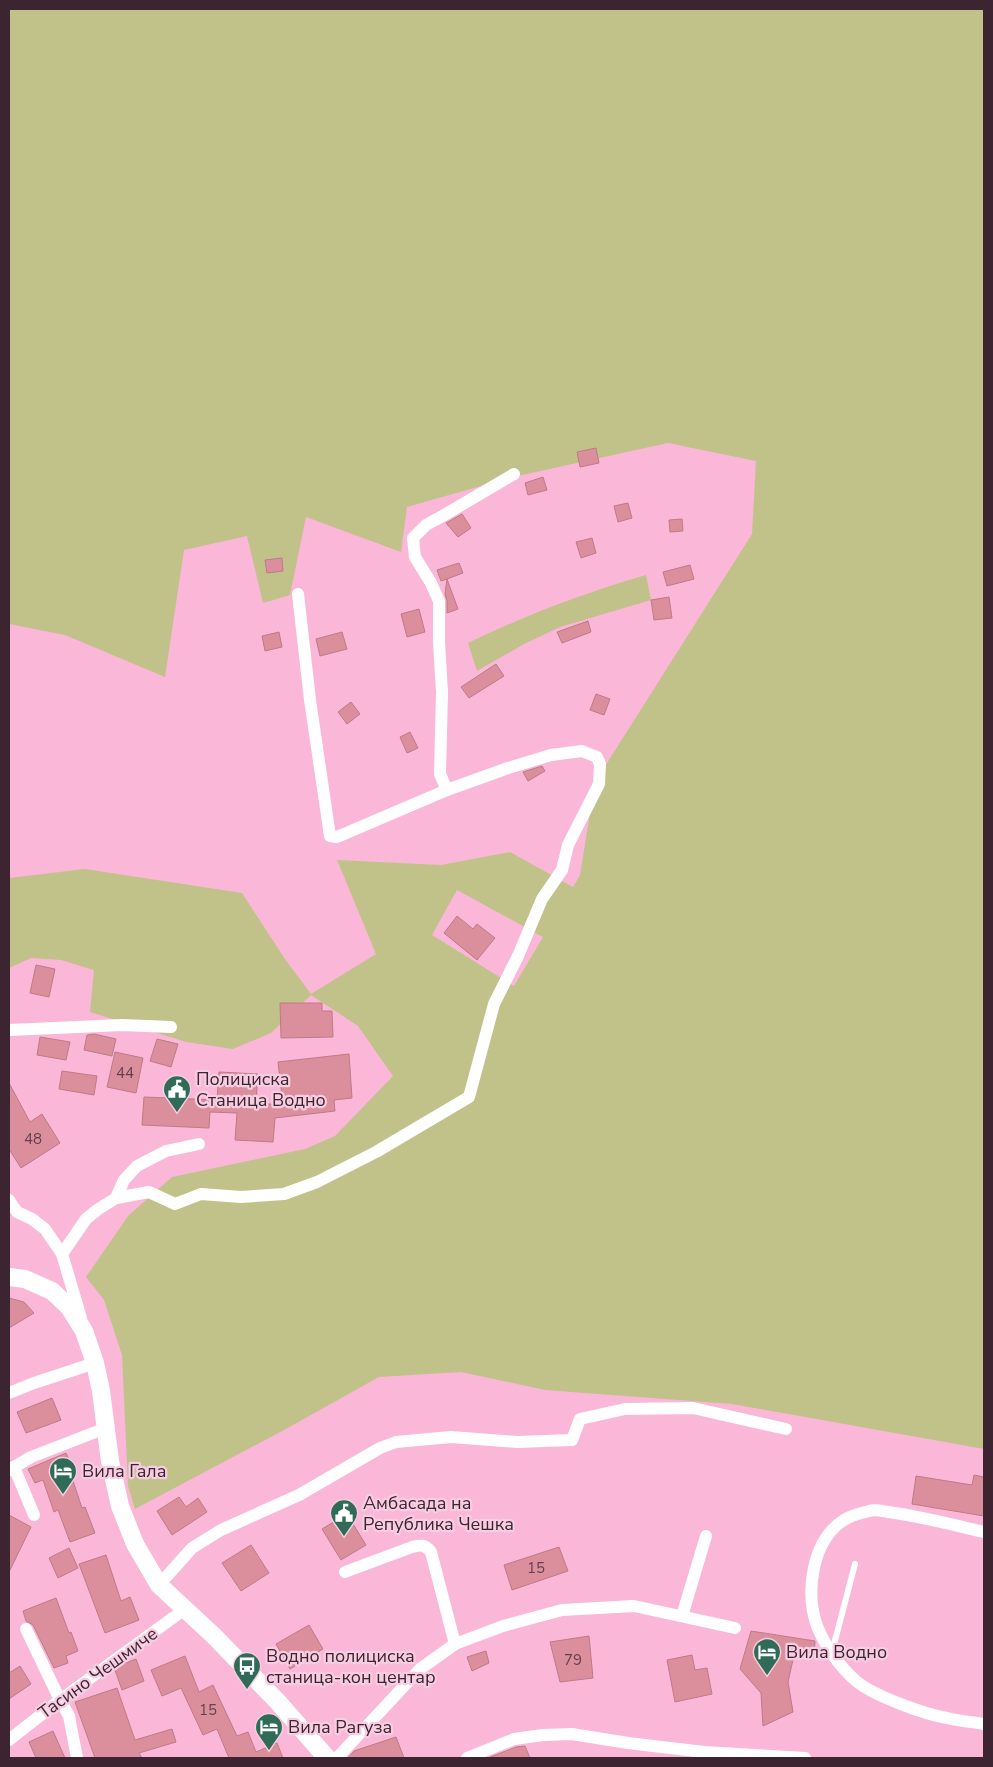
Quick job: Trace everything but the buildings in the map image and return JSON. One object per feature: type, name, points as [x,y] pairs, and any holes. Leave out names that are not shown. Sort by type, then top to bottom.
[{"type":"street","points":[[447,790],[440,774],[442,692],[439,601],[415,556],[413,538],[426,525],[514,474]]},
{"type":"street","points":[[62,1254],[86,1219],[116,1198],[149,1192],[175,1204],[201,1194],[241,1197],[284,1194],[317,1182],[376,1152],[469,1097],[494,1004],[518,956],[542,899],[562,870],[568,845],[599,784],[600,764],[597,757],[582,751],[551,755],[447,790],[337,837],[330,836],[310,700],[298,594]]},
{"type":"street","points":[[9,1030],[122,1025],[171,1027]]},
{"type":"street","points":[[116,1198],[124,1180],[137,1166],[166,1151],[199,1144]]},
{"type":"street","points":[[9,1200],[13,1214],[32,1219],[45,1228],[62,1254],[102,1391],[116,1492],[124,1520],[135,1544],[159,1585],[239,1662],[327,1758]]},
{"type":"street","points":[[9,1277],[25,1279],[52,1291],[69,1307],[84,1331]]},
{"type":"street","points":[[9,1394],[34,1383],[95,1363]]},
{"type":"street","points":[[159,1585],[192,1548],[221,1530],[299,1495],[380,1448],[396,1442],[452,1436],[517,1442],[572,1440],[580,1418],[625,1409],[692,1408],[786,1430]]},
{"type":"street","points":[[34,1514],[11,1468],[31,1456],[106,1428]]},
{"type":"street","points":[[984,1532],[902,1514],[871,1510],[845,1519],[827,1536],[819,1550],[812,1583],[814,1614],[818,1627],[832,1653],[843,1668],[858,1682],[879,1694],[945,1718],[984,1724]]},
{"type":"street","points":[[682,1616],[706,1536]]},
{"type":"street","points":[[345,1572],[421,1545],[427,1547],[431,1552],[455,1644]]},
{"type":"street","points":[[336,1758],[420,1669],[455,1644],[503,1626],[562,1610],[634,1606],[735,1628]]},
{"type":"street","name":"Тасино Чешмиче","points":[[10,1736],[185,1609]]},
{"type":"street","points":[[26,1629],[68,1716],[77,1758]]},
{"type":"street","points":[[467,1758],[514,1739],[572,1734],[703,1755],[805,1758]]},
{"type":"lane","points":[[832,1653],[854,1564]]},
{"type":"green space","points":[[9,9],[984,9],[984,1449],[732,1404],[545,1390],[461,1372],[379,1377],[135,1509],[128,1486],[122,1355],[104,1300],[86,1277],[128,1216],[172,1177],[305,1149],[335,1136],[393,1076],[358,1026],[311,995],[271,1033],[233,1049],[186,1042],[90,1012],[94,970],[61,960],[31,958],[9,968],[9,878],[85,869],[242,893],[285,959],[311,994],[376,954],[337,860],[441,865],[510,852],[573,887],[580,875],[595,782],[752,534],[756,461],[668,443],[513,477],[407,507],[401,552],[306,517],[290,595],[263,603],[247,536],[184,550],[165,677],[65,635],[9,624]],"holes":[[[457,890],[543,937],[514,986],[432,935]]]},
{"type":"green space","points":[[646,575],[651,600],[560,627],[524,644],[477,671],[468,643],[556,605]]},
{"type":"place","name":"Полициска Станица Водно","points":[[177,1113]]},
{"type":"place","name":"Вила Гала","points":[[63,1495]]},
{"type":"place","name":"Амбасада на Република Чешка","points":[[344,1537]]},
{"type":"place","name":"Вила Водно","points":[[767,1676]]},
{"type":"place","name":"Водно полициска станица-кон центар","points":[[247,1690]]},
{"type":"place","name":"Вила Рагуза","points":[[269,1751]]}]
